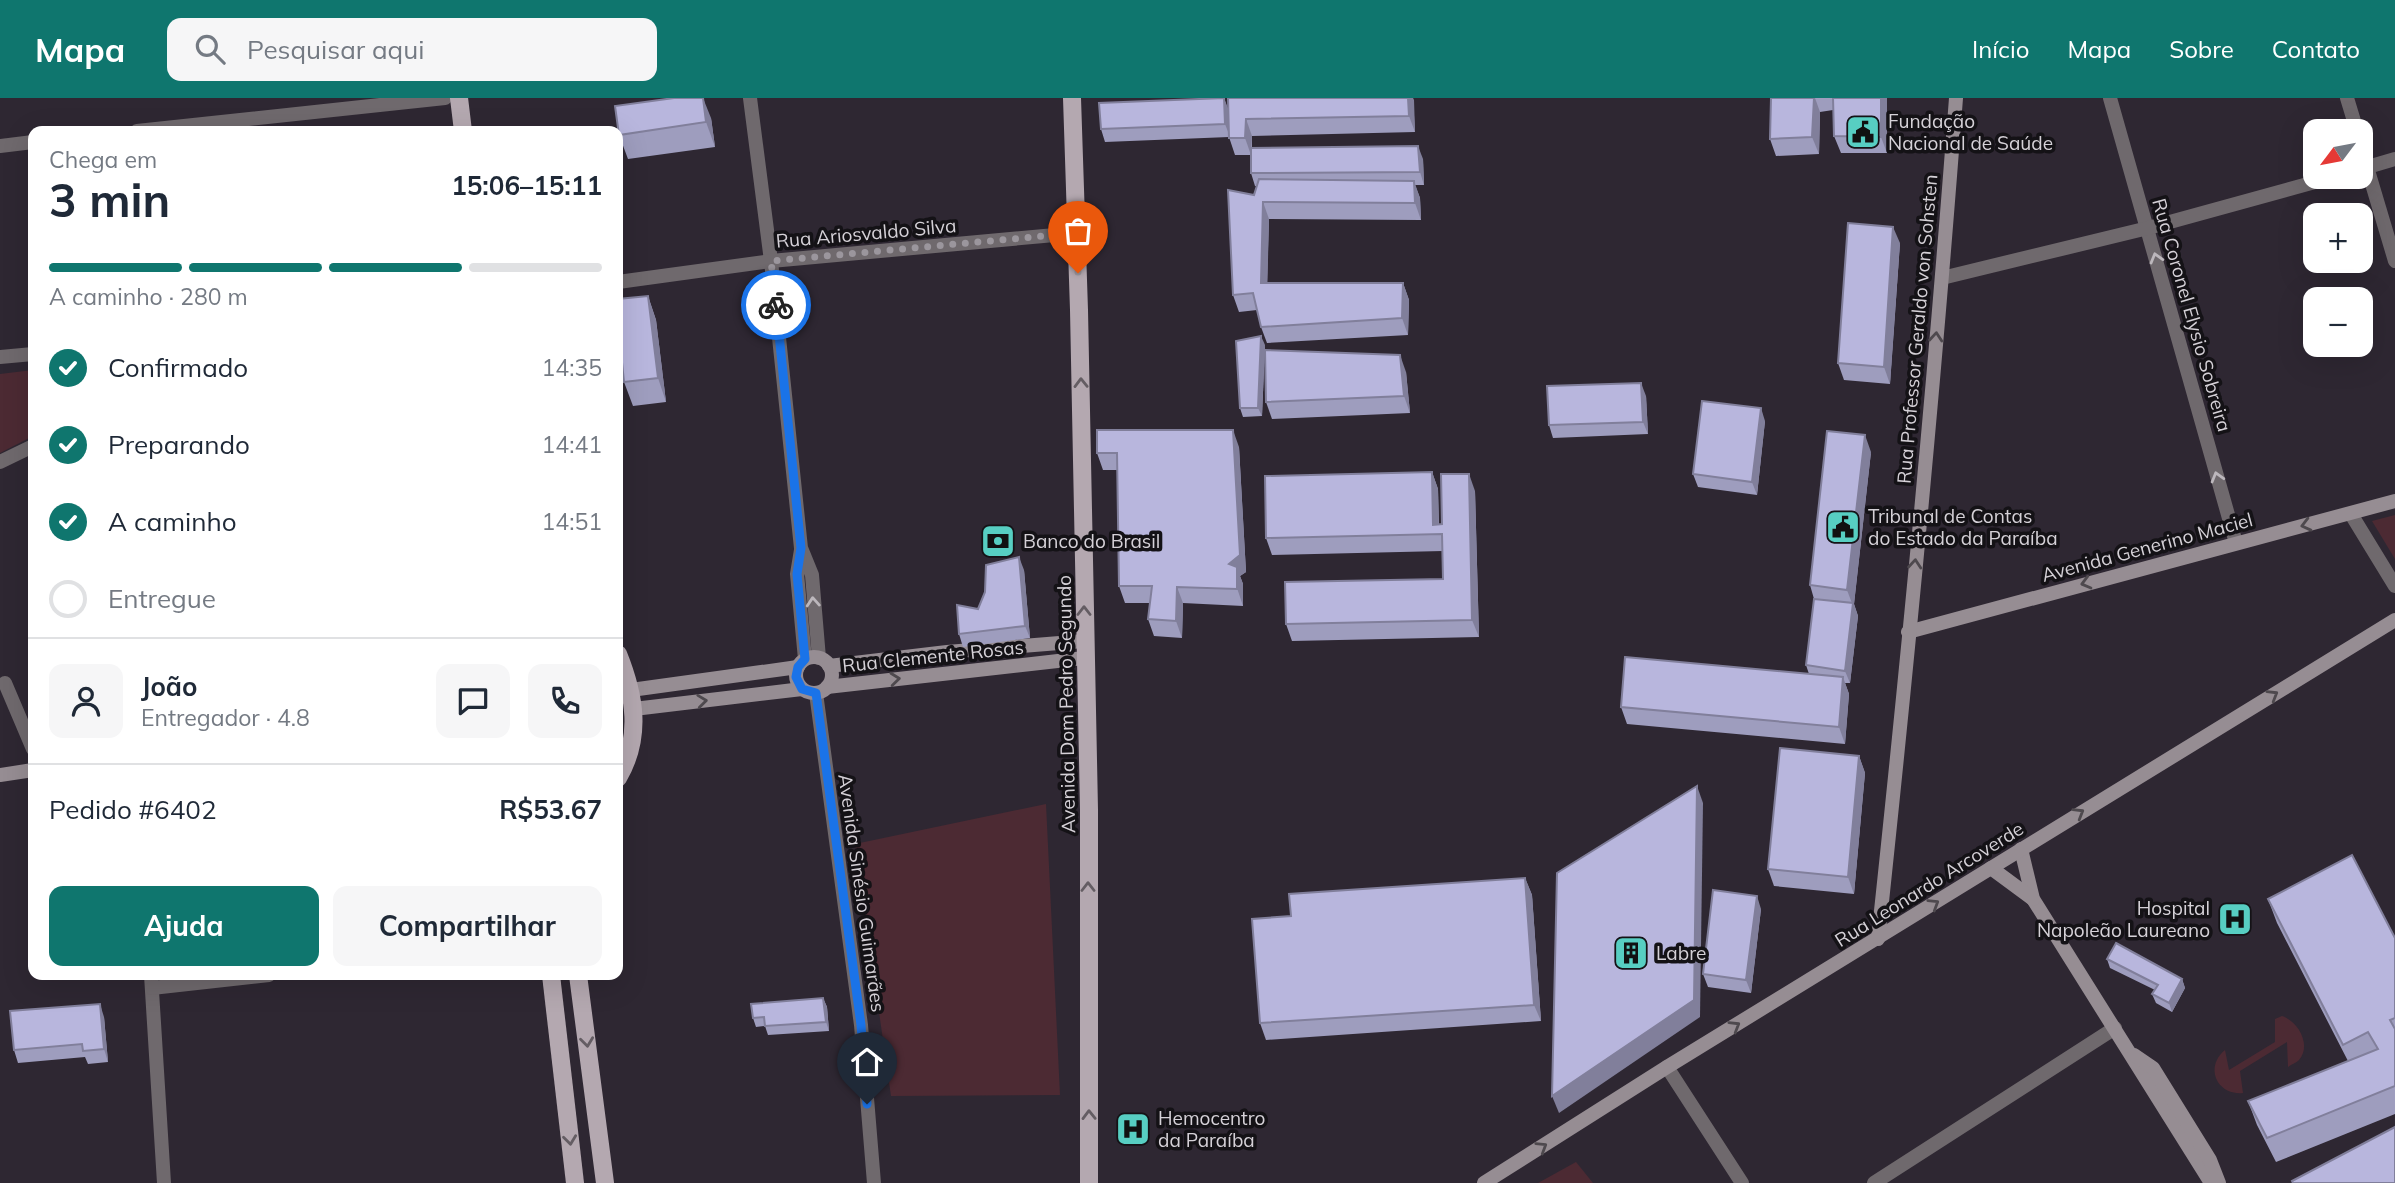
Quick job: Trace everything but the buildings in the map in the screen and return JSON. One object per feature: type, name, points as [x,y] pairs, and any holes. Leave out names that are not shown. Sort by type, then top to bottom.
[{"type":"main road","points":[[459,98],[462,126]]},
{"type":"main road","name":"Avenida Dom Pedro Segundo","points":[[1072,98],[1089,810],[1090,1183]]},
{"type":"main road","points":[[623,668],[634,709],[634,736],[623,769]]},
{"type":"main road","points":[[552,980],[575,1183]]},
{"type":"main road","points":[[579,980],[605,1183]]},
{"type":"street","points":[[184,126],[445,98]]},
{"type":"street","points":[[750,98],[771,261],[801,548],[812,575],[813,663],[796,677],[815,690]]},
{"type":"street","name":"Rua Professor Geraldo von Sohsten","points":[[1878,939],[1942,278],[1956,98]]},
{"type":"street","name":"Rua Coronel Elysio Sobreira","points":[[2110,98],[2236,542]]},
{"type":"street","points":[[2347,98],[2353,119]]},
{"type":"street","points":[[0,146],[28,143]]},
{"type":"street","points":[[2373,165],[2395,159]]},
{"type":"street","points":[[1942,278],[2148,228],[2303,185]]},
{"type":"street","points":[[2371,189],[2395,261]]},
{"type":"street","name":"Rua Ariosvaldo Silva","points":[[623,281],[771,261],[1077,233]]},
{"type":"street","points":[[0,357],[28,354]]},
{"type":"street","points":[[0,462],[28,448]]},
{"type":"street","name":"Avenida Generino Maciel","points":[[1908,632],[2395,501]]},
{"type":"street","points":[[2351,514],[2395,586]]},
{"type":"street","name":"Rua Leonardo Arcoverde","points":[[1484,1183],[1667,1067],[2395,620]]},
{"type":"street","name":"Rua Clemente Rosas","points":[[631,690],[813,663],[947,652],[1084,650]]},
{"type":"street","name":"Rua Clemente Rosas","points":[[634,709],[815,690],[1084,650]]},
{"type":"street","name":"Rua Clemente Rosas","points":[[813,663],[831,680],[815,690]]},
{"type":"street","points":[[5,683],[28,737]]},
{"type":"street","name":"Avenida Sinésio Guimarães","points":[[815,690],[861,1025],[874,1183]]},
{"type":"street","points":[[0,775],[28,771]]},
{"type":"street","points":[[2021,849],[2033,898],[2211,1183]]},
{"type":"street","points":[[1991,868],[2033,898]]},
{"type":"street","points":[[164,1183],[151,981],[171,980]]},
{"type":"street","points":[[1874,1183],[2115,1028]]},
{"type":"street","points":[[2130,1052],[2153,1068],[2210,1160],[2219,1183]]},
{"type":"street","points":[[1667,1067],[1742,1183]]},
{"type":"shaded area","points":[[28,371],[28,439],[0,453],[0,374]]},
{"type":"shaded area","points":[[2395,515],[2395,559],[2372,521]]},
{"type":"shaded area","points":[[1046,804],[1060,1095],[891,1096],[855,844]]},
{"type":"shaded area","points":[[2282,1016],[2298,1028],[2304,1041],[2303,1054],[2299,1060],[2288,1067],[2287,1042],[2240,1071],[2243,1093],[2226,1090],[2216,1079],[2215,1064],[2219,1057],[2225,1050],[2229,1070],[2275,1042],[2275,1019]]},
{"type":"shaded area","points":[[1576,1162],[1593,1183],[1538,1183]]},
{"type":"way so far","points":[[776,305],[771,261],[1077,233],[1078,273]]},
{"type":"place","name":"Fundação Nacional de Saúde","points":[[1863,132]]},
{"type":"place","name":"Tribunal de Contas do Estado da Paraíba","points":[[1843,527]]},
{"type":"place","name":"Banco do Brasil","points":[[998,541]]},
{"type":"place","name":"Hospital Napoleão Laureano","points":[[2235,919]]},
{"type":"place","name":"Labre","points":[[1631,953]]},
{"type":"place","name":"Hemocentro da Paraíba","points":[[1133,1129]]},
{"type":"route","points":[[776,305],[801,548],[797,574],[805,659],[798,667],[796,677],[802,689],[808,693],[816,693],[861,1025],[867,1104]]}]
